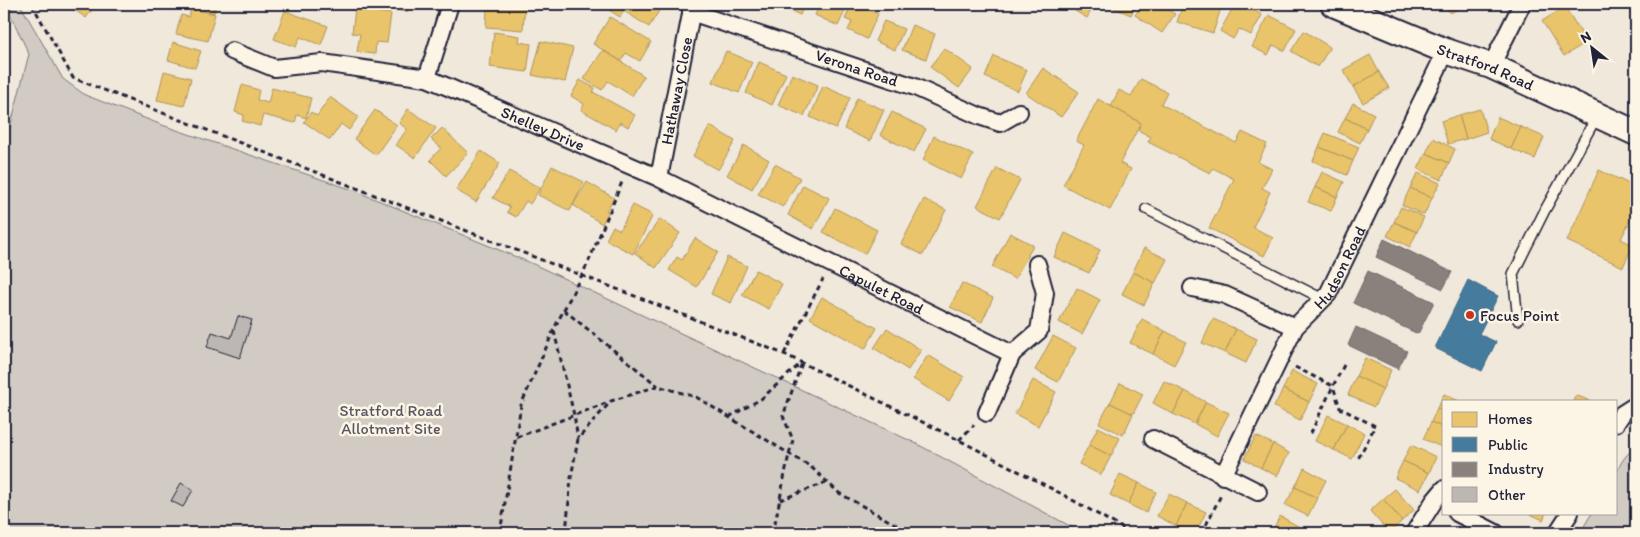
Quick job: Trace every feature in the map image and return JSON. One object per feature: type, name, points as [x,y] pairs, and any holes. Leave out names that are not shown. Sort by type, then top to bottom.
[{"type":"street","points":[[427,78],[450,4]]},
{"type":"street","name":"Stratford Road","points":[[1333,4],[1446,51],[1490,66],[1636,133]]},
{"type":"street","points":[[1490,66],[1522,4]]},
{"type":"street","name":"Verona Road","points":[[692,8],[914,87],[979,116],[1000,123],[1019,112]]},
{"type":"street","name":"Hathaway Close","points":[[659,178],[692,8]]},
{"type":"street","name":"Shelley Drive","points":[[232,51],[274,68],[322,62],[427,78],[659,178]]},
{"type":"street","name":"Hudson Road","points":[[1226,477],[1295,327],[1328,294],[1446,51]]},
{"type":"street","name":"Capulet Road","points":[[659,178],[1012,354]]},
{"type":"street","points":[[987,413],[1012,354],[1039,331],[1044,293],[1038,264]]},
{"type":"street","points":[[1192,288],[1225,295],[1295,327]]},
{"type":"street","points":[[1618,420],[1622,414],[1636,405]]},
{"type":"street","points":[[1153,439],[1258,492]]},
{"type":"street","points":[[1414,533],[1440,499]]},
{"type":"street","points":[[1459,514],[1496,533]]},
{"type":"street","points":[[1557,533],[1569,514]]},
{"type":"lane","points":[[1518,320],[1514,274],[1545,210],[1597,116]]},
{"type":"lane","points":[[1146,209],[1323,299]]},
{"type":"path","points":[[32,4],[73,78],[784,354],[959,440],[1131,533]]},
{"type":"path","points":[[500,533],[522,405],[630,165]]},
{"type":"path","points":[[784,354],[831,264]]},
{"type":"path","points":[[564,310],[658,386],[696,398],[810,467],[839,493],[911,533]]},
{"type":"path","points":[[554,331],[578,439],[571,478],[566,533]]},
{"type":"path","points":[[1279,359],[1333,386],[1340,408],[1375,426],[1357,461]]},
{"type":"path","points":[[728,417],[761,399],[802,363]]},
{"type":"path","points":[[773,533],[793,440],[783,416],[802,363]]},
{"type":"path","points":[[1308,438],[1344,365]]},
{"type":"path","points":[[516,437],[611,401],[658,386]]},
{"type":"path","points":[[578,439],[611,401]]},
{"type":"path","points":[[1202,533],[1226,477]]},
{"type":"path","points":[[780,500],[827,482]]},
{"type":"green space","name":"Stratford Road Allotment Site","points":[[20,4],[63,79],[85,95],[162,125],[353,190],[531,263],[915,443],[1083,533],[4,533],[4,151],[29,54],[8,10]]},
{"type":"green space","points":[[1636,446],[1636,533],[1580,533],[1591,514],[1618,514],[1618,469]]},
{"type":"building: Homes","points":[[66,4],[96,4],[86,18]]},
{"type":"building: Homes","points":[[188,4],[216,4],[214,13],[187,6]]},
{"type":"building: Homes","points":[[375,4],[408,4],[407,12],[374,6]]},
{"type":"building: Homes","points":[[498,4],[525,4],[523,30],[486,27],[487,8],[498,9]]},
{"type":"building: Homes","points":[[613,4],[658,4],[662,6],[649,27],[624,11],[620,17],[609,10]]},
{"type":"building: Homes","points":[[781,4],[805,4],[800,15],[780,6]]},
{"type":"building: Homes","points":[[820,4],[848,4],[838,26],[815,15]]},
{"type":"building: Homes","points":[[852,4],[857,4],[878,14],[867,39],[848,30],[852,22],[845,19]]},
{"type":"building: Homes","points":[[1079,4],[1095,4],[1087,18],[1075,11]]},
{"type":"building: Homes","points":[[1104,4],[1136,4],[1131,15]]},
{"type":"building: Homes","points":[[1143,4],[1159,4],[1175,14],[1162,33],[1135,15]]},
{"type":"building: Homes","points":[[1183,4],[1206,4],[1221,8],[1213,33],[1177,22]]},
{"type":"building: Homes","points":[[1235,4],[1242,4],[1262,15],[1251,35],[1239,29],[1233,39],[1220,31]]},
{"type":"building: Homes","points":[[1445,4],[1468,4],[1450,13]]},
{"type":"building: Homes","points":[[1565,7],[1587,42],[1564,56],[1542,21]]},
{"type":"building: Homes","points":[[191,9],[215,14],[208,41],[176,34],[181,15],[189,17]]},
{"type":"building: Homes","points":[[355,9],[391,14],[387,43],[376,42],[375,54],[357,52],[360,34],[352,33]]},
{"type":"building: Homes","points":[[285,11],[328,26],[321,45],[300,37],[296,47],[274,39]]},
{"type":"building: Homes","points":[[1269,15],[1296,29],[1285,51],[1273,45],[1268,55],[1252,47]]},
{"type":"building: Homes","points":[[610,17],[651,42],[640,61],[626,53],[621,61],[593,44]]},
{"type":"building: Homes","points":[[884,21],[904,29],[895,50],[875,41]]},
{"type":"building: Homes","points":[[912,25],[935,34],[926,59],[902,50]]},
{"type":"building: Homes","points":[[1304,31],[1330,47],[1318,67],[1291,51]]},
{"type":"building: Homes","points":[[494,32],[520,36],[519,42],[531,44],[527,72],[490,67]]},
{"type":"building: Homes","points":[[541,41],[573,48],[565,82],[532,75]]},
{"type":"building: Homes","points":[[173,42],[201,51],[195,68],[168,60]]},
{"type":"building: Homes","points":[[944,48],[973,69],[959,88],[930,67]]},
{"type":"building: Homes","points":[[603,50],[644,76],[632,96],[608,81],[602,90],[584,79]]},
{"type":"building: Homes","points":[[726,51],[752,62],[739,93],[713,82]]},
{"type":"building: Homes","points":[[1370,55],[1379,72],[1353,87],[1343,70]]},
{"type":"building: Homes","points":[[994,56],[1027,70],[1018,91],[985,77]]},
{"type":"building: Homes","points":[[759,62],[786,74],[772,105],[746,93]]},
{"type":"building: Homes","points":[[1043,68],[1079,92],[1061,117],[1026,93]]},
{"type":"building: Homes","points":[[164,71],[191,78],[184,106],[157,100]]},
{"type":"building: Homes","points":[[1379,72],[1389,88],[1363,103],[1353,87]]},
{"type":"building: Homes","points":[[792,74],[818,85],[804,116],[778,105]]},
{"type":"building: Homes","points":[[1141,79],[1167,92],[1161,104],[1236,143],[1242,132],[1267,144],[1258,162],[1272,169],[1262,188],[1270,192],[1253,227],[1273,238],[1264,256],[1209,228],[1234,179],[1213,168],[1210,173],[1148,142],[1151,137],[1138,130],[1141,123],[1111,106],[1119,90],[1131,96]]},
{"type":"building: Homes","points":[[580,80],[595,88],[593,92],[635,115],[628,127],[620,122],[616,130],[581,110],[584,104],[571,96]]},
{"type":"building: Homes","points":[[242,85],[259,90],[257,100],[268,103],[272,88],[311,98],[306,118],[297,115],[295,123],[263,115],[260,126],[242,121],[244,115],[235,112]]},
{"type":"building: Homes","points":[[823,86],[850,98],[836,129],[810,117]]},
{"type":"building: Homes","points":[[330,97],[358,117],[349,130],[341,124],[330,140],[304,122],[311,112],[317,116]]},
{"type":"building: Homes","points":[[857,98],[884,110],[870,141],[844,129]]},
{"type":"building: Homes","points":[[1098,99],[1141,123],[1120,163],[1131,169],[1110,210],[1063,185],[1084,145],[1076,141]]},
{"type":"building: Homes","points":[[1353,103],[1374,114],[1367,129],[1345,118]]},
{"type":"building: Homes","points":[[408,109],[436,128],[415,158],[396,145],[407,129],[399,123]]},
{"type":"building: Homes","points":[[1480,109],[1487,132],[1466,139],[1459,115]]},
{"type":"building: Homes","points":[[375,110],[397,125],[376,155],[354,139]]},
{"type":"building: Homes","points":[[892,112],[926,129],[914,152],[880,135]]},
{"type":"building: Homes","points":[[1459,115],[1466,139],[1448,144],[1441,121]]},
{"type":"building: Homes","points":[[1498,117],[1521,127],[1511,149],[1489,139]]},
{"type":"building: Homes","points":[[1345,118],[1367,129],[1360,143],[1338,132]]},
{"type":"building: Homes","points":[[710,126],[735,141],[718,170],[693,156]]},
{"type":"building: Homes","points":[[1521,127],[1544,137],[1535,159],[1511,149]]},
{"type":"building: Homes","points":[[442,128],[468,153],[446,176],[430,160],[441,148],[431,139]]},
{"type":"building: Homes","points":[[1325,133],[1359,147],[1353,161],[1319,147]]},
{"type":"building: Homes","points":[[934,136],[973,155],[961,179],[923,160]]},
{"type":"building: Homes","points":[[1433,138],[1455,149],[1449,163],[1426,153]]},
{"type":"building: Homes","points":[[744,145],[769,160],[752,189],[727,175]]},
{"type":"building: Homes","points":[[1319,147],[1353,161],[1347,175],[1313,161]]},
{"type":"building: Homes","points":[[481,151],[500,163],[476,202],[456,190]]},
{"type":"building: Homes","points":[[1426,153],[1449,163],[1441,180],[1418,169]]},
{"type":"building: Homes","points":[[775,164],[800,178],[783,207],[758,194]]},
{"type":"building: Homes","points":[[552,166],[584,182],[570,211],[538,195]]},
{"type":"building: Homes","points":[[997,168],[1020,180],[1000,218],[977,206]]},
{"type":"building: Homes","points":[[1599,170],[1636,187],[1636,223],[1630,220],[1621,239],[1633,245],[1623,267],[1567,241]]},
{"type":"building: Homes","points":[[509,171],[540,188],[530,204],[526,201],[516,217],[507,212],[510,207],[493,198]]},
{"type":"building: Homes","points":[[1322,172],[1344,182],[1337,197],[1315,187]]},
{"type":"building: Homes","points":[[1418,173],[1440,183],[1432,198],[1410,188]]},
{"type":"building: Homes","points":[[587,182],[614,198],[606,211],[609,212],[602,224],[573,205]]},
{"type":"building: Homes","points":[[803,185],[829,198],[813,229],[788,215]]},
{"type":"building: Homes","points":[[1315,187],[1337,197],[1331,211],[1308,202]]},
{"type":"building: Homes","points":[[1410,188],[1432,198],[1424,215],[1402,205]]},
{"type":"building: Homes","points":[[924,199],[946,210],[923,255],[901,244]]},
{"type":"building: Homes","points":[[633,205],[653,215],[633,254],[606,240],[613,226],[620,230]]},
{"type":"building: Homes","points":[[1401,207],[1424,217],[1417,232],[1394,222]]},
{"type":"building: Homes","points":[[835,208],[877,230],[865,254],[823,232]]},
{"type":"building: Homes","points":[[660,219],[680,233],[656,268],[635,253]]},
{"type":"building: Homes","points":[[1394,222],[1417,232],[1410,247],[1387,236]]},
{"type":"building: Homes","points":[[1010,233],[1033,245],[1015,279],[992,267]]},
{"type":"building: Homes","points":[[1065,233],[1100,250],[1089,273],[1054,257]]},
{"type":"building: Homes","points":[[695,238],[718,252],[697,287],[669,270],[677,257],[682,260]]},
{"type":"building: Homes","points":[[1144,248],[1167,259],[1155,283],[1133,272]]},
{"type":"building: Homes","points":[[727,257],[747,266],[731,303],[711,294]]},
{"type":"building: Homes","points":[[756,270],[782,284],[769,309],[742,295]]},
{"type":"building: Homes","points":[[1133,272],[1155,283],[1144,305],[1122,294]]},
{"type":"building: Homes","points":[[962,283],[993,298],[982,322],[950,307]]},
{"type":"building: Homes","points":[[1077,288],[1100,300],[1082,334],[1059,322]]},
{"type":"building: Homes","points":[[822,297],[877,328],[865,349],[810,318]]},
{"type":"building: Homes","points":[[1142,319],[1165,331],[1153,354],[1130,343]]},
{"type":"building: Homes","points":[[1213,319],[1236,329],[1225,353],[1202,343]]},
{"type":"building: Homes","points":[[887,328],[921,350],[908,370],[874,348]]},
{"type":"building: Homes","points":[[1236,329],[1257,339],[1246,363],[1225,353]]},
{"type":"building: Homes","points":[[1165,331],[1186,342],[1174,365],[1153,354]]},
{"type":"building: Homes","points":[[1053,336],[1076,348],[1058,382],[1035,370]]},
{"type":"building: Homes","points":[[928,355],[964,377],[949,401],[913,379]]},
{"type":"building: Homes","points":[[1365,358],[1391,370],[1383,389],[1356,376]]},
{"type":"building: Homes","points":[[1292,371],[1318,384],[1309,402],[1283,389]]},
{"type":"building: Homes","points":[[1356,376],[1383,389],[1374,407],[1348,395]]},
{"type":"building: Homes","points":[[1033,380],[1056,392],[1038,426],[1015,414]]},
{"type":"building: Homes","points":[[1164,381],[1185,391],[1173,414],[1153,403]]},
{"type":"building: Homes","points":[[1120,383],[1143,394],[1133,414],[1110,403]]},
{"type":"building: Homes","points":[[1283,389],[1309,402],[1300,420],[1274,407]]},
{"type":"building: Homes","points":[[1185,391],[1206,402],[1195,424],[1173,414]]},
{"type":"building: Homes","points":[[1444,394],[1457,400],[1442,400],[1442,410],[1437,408]]},
{"type":"building: Homes","points":[[1576,395],[1588,400],[1574,400]]},
{"type":"building: Homes","points":[[1206,402],[1229,413],[1217,436],[1195,424]]},
{"type":"building: Homes","points":[[1110,403],[1133,414],[1123,435],[1099,423]]},
{"type":"building: Homes","points":[[1437,408],[1442,410],[1442,427],[1431,422]]},
{"type":"building: Homes","points":[[1328,415],[1347,424],[1334,450],[1315,441]]},
{"type":"building: Homes","points":[[1431,422],[1442,427],[1442,447],[1423,439]]},
{"type":"building: Homes","points":[[1347,424],[1364,433],[1352,459],[1334,450]]},
{"type":"building: Homes","points":[[1098,427],[1120,438],[1111,456],[1089,445]]},
{"type":"building: Homes","points":[[1256,436],[1273,444],[1261,468],[1244,459]]},
{"type":"building: Homes","points":[[1273,444],[1289,453],[1277,476],[1261,468]]},
{"type":"building: Homes","points":[[1089,445],[1111,456],[1101,475],[1079,464]]},
{"type":"building: Homes","points":[[1411,445],[1436,457],[1429,473],[1403,461]]},
{"type":"building: Homes","points":[[1403,461],[1429,473],[1420,490],[1395,478]]},
{"type":"building: Homes","points":[[1304,468],[1326,480],[1317,498],[1295,487]]},
{"type":"building: Homes","points":[[1120,474],[1139,483],[1128,504],[1110,495]]},
{"type":"building: Homes","points":[[1139,483],[1156,492],[1146,513],[1128,504]]},
{"type":"building: Homes","points":[[1295,487],[1317,498],[1308,516],[1285,505]]},
{"type":"building: Homes","points":[[1395,489],[1414,510],[1402,521],[1383,499]]},
{"type":"building: Homes","points":[[1169,494],[1187,503],[1176,526],[1157,516]]},
{"type":"building: Homes","points":[[1383,499],[1402,521],[1389,533],[1370,511]]},
{"type":"building: Homes","points":[[1187,503],[1206,512],[1196,533],[1176,526]]},
{"type":"building: Homes","points":[[1530,514],[1546,514],[1543,520]]},
{"type":"building: Homes","points":[[1280,516],[1303,529],[1301,533],[1271,533]]},
{"type":"building: Homes","points":[[1218,526],[1233,533],[1214,533]]},
{"type":"building: Public","name":"Focus Point","points":[[1468,280],[1498,296],[1479,334],[1496,342],[1482,371],[1435,348]]},
{"type":"building: Industry","points":[[1384,239],[1452,272],[1443,289],[1376,257]]},
{"type":"building: Industry","points":[[1368,271],[1434,302],[1418,334],[1353,303]]},
{"type":"building: Industry","points":[[1356,327],[1407,351],[1398,369],[1348,345]]},
{"type":"building: Other","points":[[238,316],[252,320],[240,358],[207,347],[212,332],[231,338]]},
{"type":"building: Other","points":[[181,483],[193,490],[183,507],[171,501]]},
{"type":"place","name":"Focus Point","points":[[1470,315]]}]
